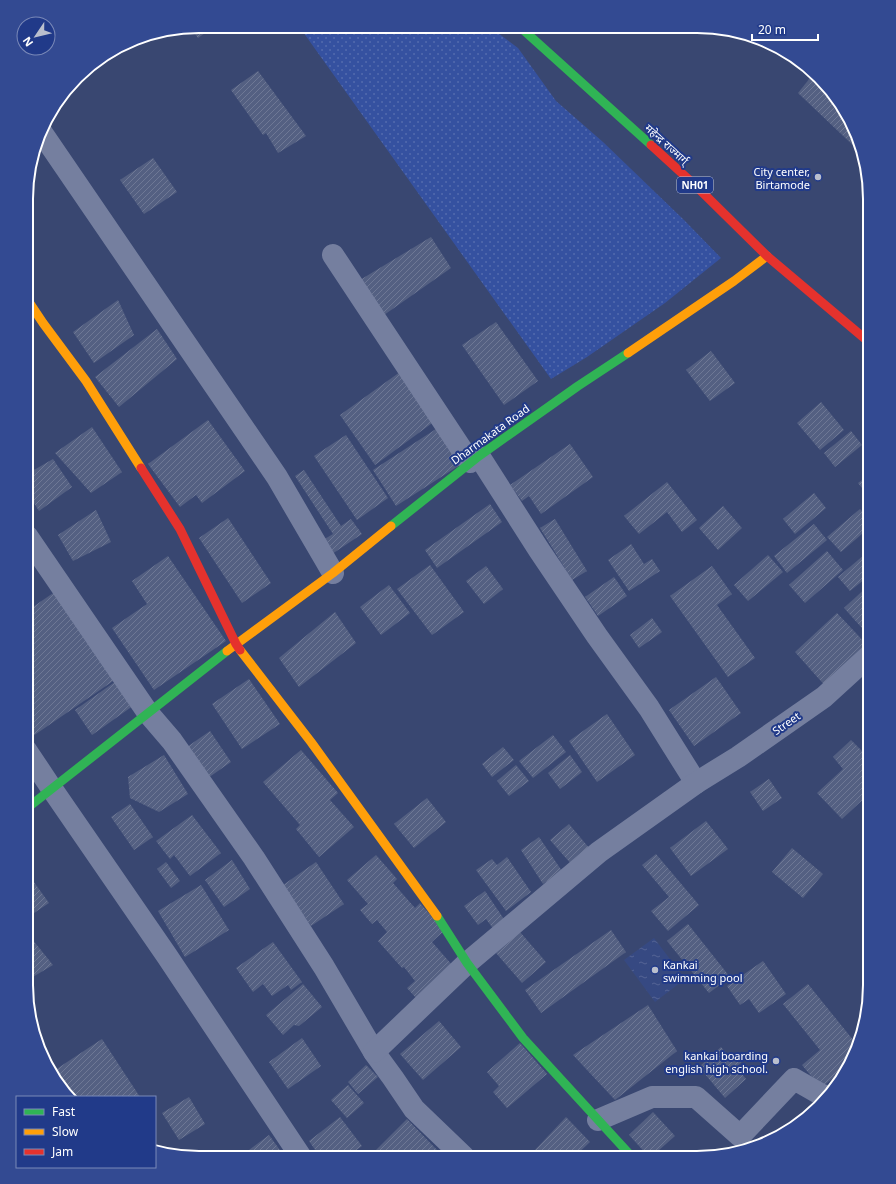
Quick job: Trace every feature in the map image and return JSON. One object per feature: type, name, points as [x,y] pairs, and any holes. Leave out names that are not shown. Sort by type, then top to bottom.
[{"type":"main road","name":"महेन्द्र राज्मार्ग्","points":[[527,33],[698,188],[767,256],[863,337]]},
{"type":"main road","name":"Dharmakata Road","points":[[33,804],[236,644],[332,573],[475,459],[578,386],[734,281],[767,256]]},
{"type":"main road","points":[[33,309],[86,381],[180,529],[236,644],[311,742],[423,897],[467,963],[523,1038],[626,1151]]},
{"type":"street","points":[[45,138],[277,477],[332,573]]},
{"type":"street","points":[[333,255],[539,550],[597,636],[649,708],[696,783]]},
{"type":"street","points":[[33,545],[148,713],[172,741],[254,858],[324,967],[374,1052],[414,1109],[458,1151]]},
{"type":"street","name":"Street","points":[[374,1052],[467,963],[599,852],[696,783],[738,757],[824,697],[863,661]]},
{"type":"street","points":[[33,760],[172,962],[297,1151]]},
{"type":"street","points":[[598,1120],[652,1097],[696,1097],[740,1136],[794,1079],[821,1095]]},
{"type":"shaded area","points":[[304,33],[498,33],[518,48],[556,101],[603,142],[721,258],[665,303],[587,357],[551,379]]},
{"type":"water","name":"Kankai swimming pool","points":[[654,938],[685,979],[655,1002],[624,960]]},
{"type":"building","points":[[194,33],[205,33],[198,38]]},
{"type":"building","points":[[258,71],[306,136],[278,153],[266,133],[263,135],[231,90]]},
{"type":"building","points":[[810,78],[829,98],[841,116],[854,146],[798,93]]},
{"type":"building","points":[[153,158],[177,192],[144,214],[120,180]]},
{"type":"building","points":[[431,237],[451,268],[384,315],[360,280]]},
{"type":"building","points":[[118,300],[134,335],[94,363],[73,332]]},
{"type":"building","points":[[496,322],[538,381],[504,405],[462,345]]},
{"type":"building","points":[[157,329],[177,359],[119,407],[95,377]]},
{"type":"building","points":[[711,351],[735,383],[710,401],[686,370]]},
{"type":"building","points":[[400,372],[435,421],[375,465],[340,415]]},
{"type":"building","points":[[821,402],[844,430],[820,450],[797,423]]},
{"type":"building","points":[[208,420],[245,471],[202,503],[196,495],[180,507],[148,464]]},
{"type":"building","points":[[92,427],[122,472],[91,493],[55,453]]},
{"type":"building","points":[[439,427],[463,463],[396,506],[373,470]]},
{"type":"building","points":[[851,431],[862,445],[835,467],[824,453]]},
{"type":"building","points":[[346,435],[388,498],[357,520],[314,456]]},
{"type":"building","points":[[570,444],[593,477],[541,514],[529,496],[522,501],[510,485]]},
{"type":"building","points":[[53,459],[72,487],[39,511],[33,502],[33,471]]},
{"type":"building","points":[[304,470],[341,526],[351,519],[362,534],[332,554],[323,540],[333,534],[295,476]]},
{"type":"building","points":[[863,479],[863,489],[858,483]]},
{"type":"building","points":[[667,482],[697,520],[682,532],[667,512],[639,534],[624,516]]},
{"type":"building","points":[[814,493],[826,508],[795,534],[783,519]]},
{"type":"building","points":[[490,504],[502,522],[437,568],[425,550]]},
{"type":"building","points":[[723,506],[742,528],[718,550],[699,528]]},
{"type":"building","points":[[860,509],[863,512],[863,533],[841,552],[827,537]]},
{"type":"building","points":[[96,510],[111,542],[73,561],[58,535]]},
{"type":"building","points":[[228,518],[271,583],[242,603],[199,538]]},
{"type":"building","points":[[555,519],[587,571],[572,580],[540,528]]},
{"type":"building","points":[[814,524],[827,540],[787,573],[774,556]]},
{"type":"building","points":[[631,544],[644,564],[652,559],[660,571],[629,591],[608,560]]},
{"type":"building","points":[[827,551],[843,570],[805,603],[789,585]]},
{"type":"building","points":[[768,555],[783,572],[748,601],[734,585]]},
{"type":"building","points":[[168,556],[226,641],[154,690],[112,628],[147,604],[132,581]]},
{"type":"building","points":[[863,556],[863,581],[850,591],[838,577]]},
{"type":"building","points":[[430,565],[464,612],[432,635],[397,589]]},
{"type":"building","points":[[486,566],[503,589],[484,604],[466,581]]},
{"type":"building","points":[[712,566],[732,594],[717,605],[755,658],[728,677],[670,596]]},
{"type":"building","points":[[614,577],[627,596],[598,616],[585,597]]},
{"type":"building","points":[[389,585],[410,613],[381,635],[360,607]]},
{"type":"building","points":[[59,589],[119,677],[33,736],[33,607]]},
{"type":"building","points":[[863,591],[863,629],[844,608]]},
{"type":"building","points":[[335,612],[356,643],[299,687],[279,658]]},
{"type":"building","points":[[837,613],[863,641],[863,655],[827,688],[795,652]]},
{"type":"building","points":[[652,618],[662,632],[639,648],[630,635]]},
{"type":"building","points":[[863,662],[863,676],[855,669]]},
{"type":"building","points":[[716,677],[741,713],[694,746],[669,710]]},
{"type":"building","points":[[119,679],[137,703],[92,735],[75,710]]},
{"type":"building","points":[[249,679],[280,724],[242,749],[212,704]]},
{"type":"building","points":[[607,714],[635,755],[597,782],[569,741]]},
{"type":"building","points":[[210,731],[231,762],[205,780],[184,749]]},
{"type":"building","points":[[553,735],[566,752],[533,778],[519,761]]},
{"type":"building","points":[[851,740],[863,752],[863,800],[842,819],[817,793],[843,769],[833,757]]},
{"type":"building","points":[[503,747],[514,760],[492,777],[482,764]]},
{"type":"building","points":[[301,750],[338,793],[330,800],[354,827],[319,857],[296,829],[300,825],[263,782]]},
{"type":"building","points":[[164,755],[188,794],[159,812],[130,798],[128,777]]},
{"type":"building","points":[[570,755],[582,772],[560,789],[548,773]]},
{"type":"building","points":[[516,765],[529,781],[509,796],[497,781]]},
{"type":"building","points":[[769,779],[782,798],[763,811],[750,792]]},
{"type":"building","points":[[427,798],[446,822],[414,848],[394,824]]},
{"type":"building","points":[[130,804],[153,837],[134,850],[111,817]]},
{"type":"building","points":[[192,815],[221,853],[190,876],[174,855],[170,859],[156,841]]},
{"type":"building","points":[[706,821],[728,849],[691,876],[670,848]]},
{"type":"building","points":[[569,824],[590,849],[572,865],[550,840]]},
{"type":"building","points":[[539,837],[562,871],[543,884],[521,850]]},
{"type":"building","points":[[792,848],[823,874],[803,898],[772,872]]},
{"type":"building","points":[[656,854],[699,905],[668,931],[651,911],[669,897],[642,865]]},
{"type":"building","points":[[376,855],[397,879],[393,883],[415,908],[420,903],[444,931],[432,942],[453,966],[416,998],[407,988],[415,981],[404,967],[402,968],[378,941],[387,932],[377,920],[372,924],[360,910],[368,904],[347,880]]},
{"type":"building","points":[[507,857],[531,892],[506,911],[476,870],[492,859],[497,865]]},
{"type":"building","points":[[232,860],[250,889],[224,907],[205,880]]},
{"type":"building","points":[[166,862],[180,881],[171,888],[157,869]]},
{"type":"building","points":[[316,862],[344,904],[311,926],[283,885]]},
{"type":"building","points":[[33,881],[49,903],[33,914]]},
{"type":"building","points":[[201,885],[229,930],[185,957],[158,911]]},
{"type":"building","points":[[485,891],[508,925],[497,934],[486,919],[478,925],[464,906]]},
{"type":"building","points":[[688,924],[730,977],[709,993],[667,941]]},
{"type":"building","points":[[611,930],[626,952],[541,1013],[525,990]]},
{"type":"building","points":[[520,932],[546,962],[522,983],[496,953]]},
{"type":"building","points":[[33,940],[53,965],[33,977]]},
{"type":"building","points":[[273,942],[302,982],[291,990],[288,985],[272,996],[263,984],[253,992],[236,968]]},
{"type":"building","points":[[763,961],[786,994],[759,1013],[749,999],[740,1005],[727,986]]},
{"type":"building","points":[[303,984],[322,1007],[299,1026],[294,1025],[283,1035],[266,1015]]},
{"type":"building","points":[[808,984],[853,1040],[846,1058],[836,1076],[821,1088],[802,1065],[820,1050],[783,1004]]},
{"type":"building","points":[[648,1005],[677,1051],[615,1100],[573,1055]]},
{"type":"building","points":[[439,1021],[461,1047],[423,1080],[400,1054]]},
{"type":"building","points":[[302,1038],[321,1066],[288,1089],[269,1062]]},
{"type":"building","points":[[102,1039],[139,1096],[76,1096],[56,1069]]},
{"type":"building","points":[[520,1043],[547,1074],[507,1108],[493,1092],[499,1086],[487,1072]]},
{"type":"building","points":[[721,1047],[730,1058],[737,1052],[744,1060],[736,1067],[746,1079],[725,1098],[699,1067]]},
{"type":"building","points":[[366,1065],[378,1077],[358,1094],[348,1082]]},
{"type":"building","points":[[348,1085],[364,1103],[347,1118],[331,1100]]},
{"type":"building","points":[[189,1097],[205,1124],[179,1140],[162,1113]]},
{"type":"building","points":[[653,1112],[675,1136],[658,1151],[644,1151],[629,1135]]},
{"type":"building","points":[[340,1117],[362,1146],[355,1151],[316,1151],[309,1141]]},
{"type":"building","points":[[566,1117],[590,1142],[580,1151],[534,1151]]},
{"type":"building","points":[[407,1119],[438,1151],[375,1151]]},
{"type":"building","points":[[269,1135],[281,1151],[248,1151]]},
{"type":"traffic: fast","points":[[527,33],[651,145]]},
{"type":"traffic: fast","points":[[391,526],[479,456],[578,386],[628,353]]},
{"type":"traffic: fast","points":[[33,803],[227,651]]},
{"type":"traffic: fast","points":[[437,916],[467,963],[523,1038],[627,1151]]},
{"type":"traffic: slow","points":[[628,353],[734,281],[767,256]]},
{"type":"traffic: slow","points":[[33,308],[86,381],[141,468]]},
{"type":"traffic: slow","points":[[227,651],[333,573],[391,526]]},
{"type":"traffic: slow","points":[[240,650],[311,742],[437,916]]},
{"type":"traffic: jam","points":[[651,145],[698,188],[767,256],[863,337]]},
{"type":"traffic: jam","points":[[141,468],[180,529],[240,650]]},
{"type":"place","name":"City center, Birtamode","points":[[818,177]]},
{"type":"place","name":"Kankai swimming pool","points":[[655,970]]},
{"type":"place","name":"kankai boarding english high school.","points":[[776,1061]]}]
